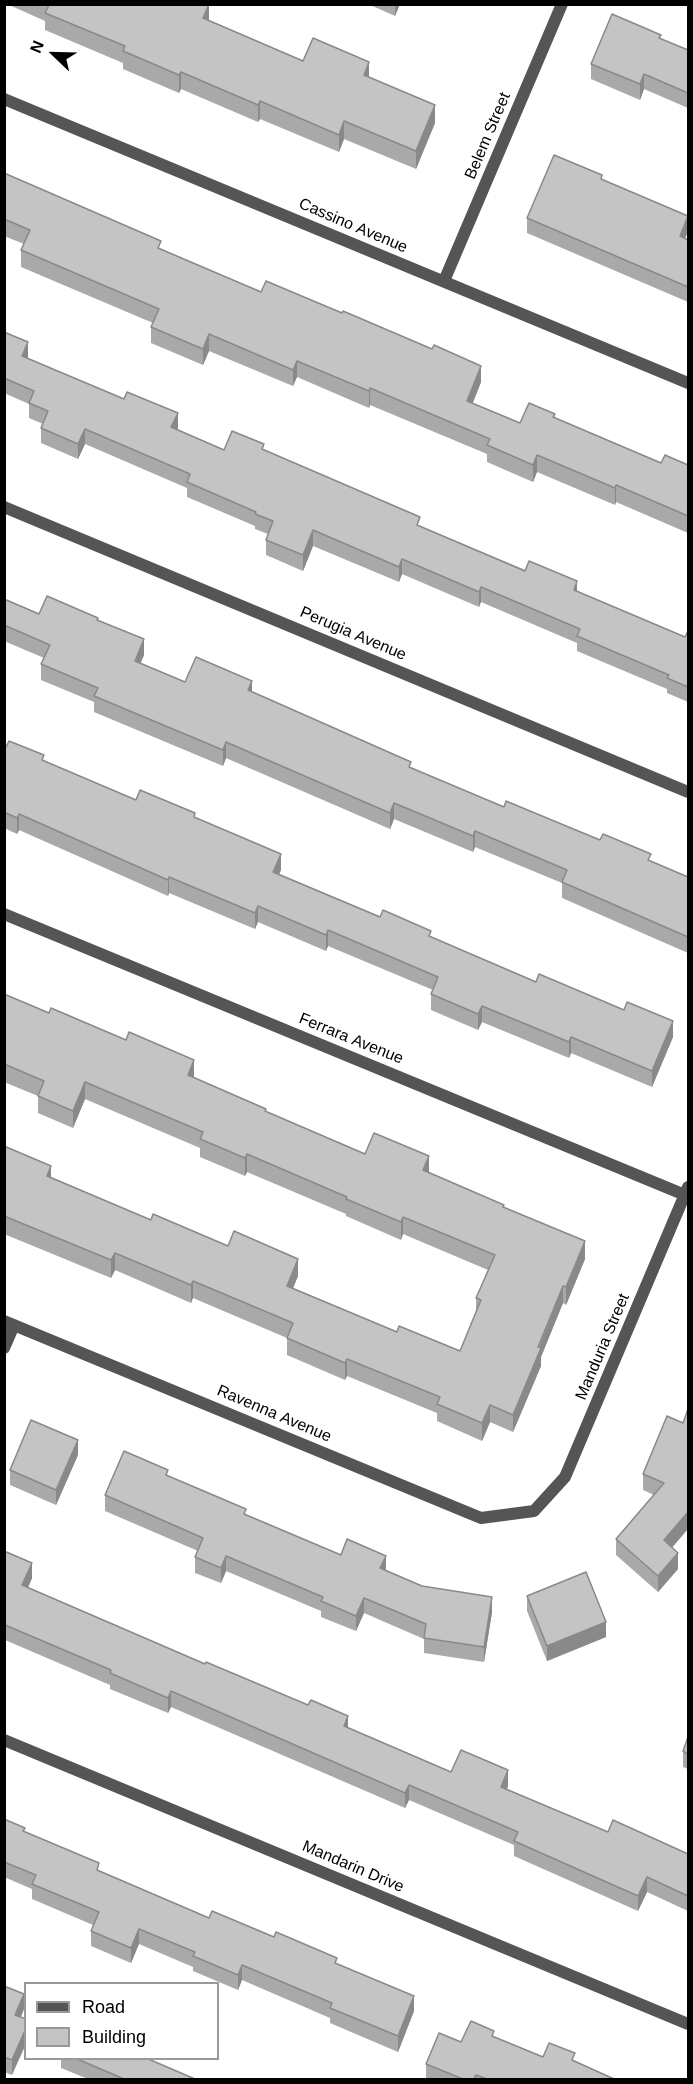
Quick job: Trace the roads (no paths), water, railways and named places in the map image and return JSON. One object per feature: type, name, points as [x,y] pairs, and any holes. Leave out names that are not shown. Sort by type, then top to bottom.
[{"type":"street","name":"Belem Street","points":[[444,281],[562,4]]},
{"type":"street","name":"Cassino Avenue","points":[[4,99],[688,383]]},
{"type":"street","name":"Perugia Avenue","points":[[4,507],[688,792]]},
{"type":"street","name":"Ferrara Avenue","points":[[4,914],[687,1191]]},
{"type":"street","name":"Manduria Street","points":[[534,1511],[565,1478],[687,1191]]},
{"type":"street","name":"Ravenna Avenue","points":[[9,1323],[480,1518],[534,1511]]},
{"type":"street","points":[[4,1348],[9,1323]]},
{"type":"street","name":"Mandarin Drive","points":[[4,1740],[688,2024]]}]
